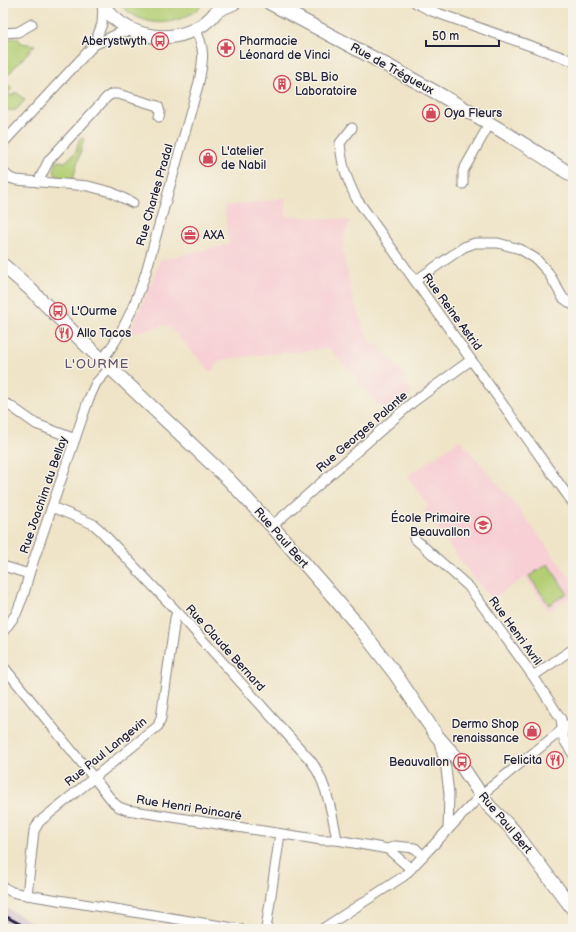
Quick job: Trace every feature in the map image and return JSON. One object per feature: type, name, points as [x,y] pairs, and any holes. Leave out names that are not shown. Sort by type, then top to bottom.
[{"type":"main road","points":[[103,4],[116,20],[134,31],[154,37],[175,36],[195,29],[208,21],[220,6],[234,3]]},
{"type":"main road","name":"Rue de Trégueux","points":[[270,3],[490,123],[573,176]]},
{"type":"main road","name":"Rue Paul Bert","points":[[3,265],[28,287],[106,364],[228,479],[272,526],[356,623],[396,675],[437,736],[455,756],[489,806],[513,830],[573,909]]},
{"type":"street","points":[[416,3],[430,10],[573,61]]},
{"type":"street","points":[[94,45],[102,24],[103,4]]},
{"type":"street","points":[[3,33],[18,32],[32,24]]},
{"type":"street","name":"Rue Charles Pradal","points":[[106,364],[138,295],[146,272],[199,82],[203,55],[202,42],[195,29]]},
{"type":"street","points":[[5,137],[94,45],[121,32],[134,31]]},
{"type":"street","points":[[38,182],[49,160],[107,97],[112,94],[118,94],[158,106],[160,112],[159,117]]},
{"type":"street","points":[[463,184],[463,171],[490,123]]},
{"type":"street","name":"Rue Reine Astrid","points":[[352,128],[340,143],[342,163],[347,179],[356,198],[573,503]]},
{"type":"street","points":[[3,172],[10,178],[16,180],[88,186],[111,192],[133,202]]},
{"type":"street","points":[[415,281],[464,247],[475,243],[498,242],[520,249],[536,258],[548,272],[563,298],[573,305]]},
{"type":"street","name":"Rue Georges Palante","points":[[272,526],[413,402],[471,360]]},
{"type":"street","name":"Rue Joachim du Bellay","points":[[3,632],[16,614],[24,594],[29,574],[88,401],[106,364]]},
{"type":"street","points":[[3,403],[9,405],[36,424],[75,440]]},
{"type":"street","name":"Rue Claude Bernard","points":[[52,506],[93,524],[100,530],[177,613],[317,769],[322,779],[337,840]]},
{"type":"street","name":"Rue Henri Avril","points":[[414,538],[469,587],[533,676],[560,719],[564,740],[573,754]]},
{"type":"street","points":[[3,566],[29,574]]},
{"type":"street","name":"Rue Paul Langevin","points":[[27,896],[36,827],[39,822],[158,726],[161,718],[175,618],[177,613]]},
{"type":"street","points":[[533,676],[573,649]]},
{"type":"street","name":"Rue Henri Poincaré","points":[[3,666],[93,778],[119,807],[127,810],[280,834],[322,840],[337,840],[388,850],[411,869]]},
{"type":"street","points":[[322,929],[404,876],[481,795],[573,721]]},
{"type":"street","name":"Rue Paul Bert","points":[[437,736],[446,769],[449,794],[448,830]]},
{"type":"street","points":[[266,929],[280,834]]},
{"type":"street","name":"Rue Henri Poincaré","points":[[388,850],[395,846],[415,848],[423,856]]},
{"type":"street","points":[[3,886],[12,892],[27,896],[240,929]]},
{"type":"shaded area","points":[[286,198],[286,216],[348,220],[350,223],[344,236],[343,251],[353,300],[371,343],[376,343],[406,377],[403,380],[413,391],[386,414],[330,349],[276,353],[220,360],[211,372],[167,325],[132,333],[132,327],[160,260],[229,244],[224,206]]},
{"type":"shaded area","name":"École Primaire Beauvallon","points":[[460,440],[518,508],[573,582],[573,595],[549,611],[525,577],[491,600],[444,539],[424,510],[429,506],[407,476]]},
{"type":"shaded area","points":[[3,906],[29,921],[44,929],[3,929]]},
{"type":"green space","points":[[119,3],[204,3],[195,11],[184,17],[173,21],[162,22],[139,18],[128,12]]},
{"type":"green space","points":[[18,38],[21,43],[35,45],[3,80],[3,39]]},
{"type":"green space","points":[[3,80],[12,88],[8,93],[11,96],[16,92],[25,100],[16,110],[9,110],[3,106]]},
{"type":"green space","points":[[80,138],[84,139],[73,179],[57,177],[54,172],[56,162],[65,162],[76,152]]},
{"type":"green space","points":[[548,564],[567,593],[549,605],[529,576]]},
{"type":"railway","points":[[3,915],[29,929]]},
{"type":"place","name":"Aberystwyth","points":[[160,41]]},
{"type":"place","name":"Pharmacie Léonard de Vinci","points":[[226,48]]},
{"type":"place","name":"SBL Bio Laboratoire","points":[[282,84]]},
{"type":"place","name":"Oya Fleurs","points":[[431,113]]},
{"type":"place","name":"L'atelier de Nabil","points":[[208,158]]},
{"type":"place","name":"AXA","points":[[190,235]]},
{"type":"place","name":"L'Ourme","points":[[58,311]]},
{"type":"place","name":"Allo Tacos","points":[[64,333]]},
{"type":"place","name":"École Primaire Beauvallon","points":[[483,525]]},
{"type":"place","name":"Dermo Shop renaissance","points":[[532,731]]},
{"type":"place","name":"Felicita","points":[[555,760]]},
{"type":"place","name":"Beauvallon","points":[[462,762]]},
{"type":"district","name":"L'OURME","points":[[97,364]]}]
